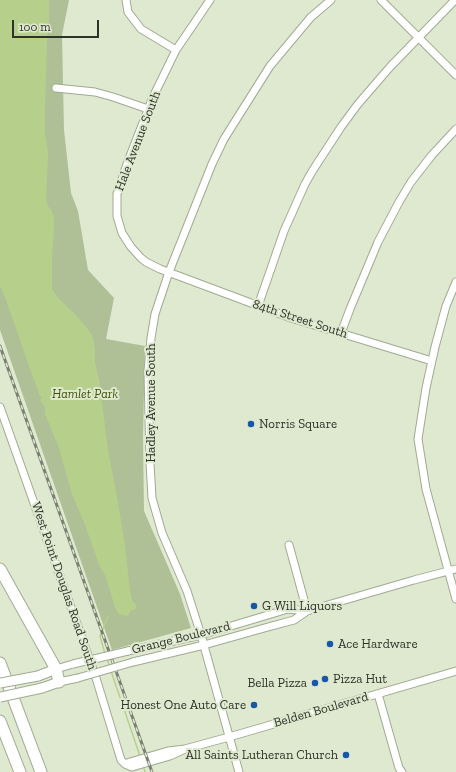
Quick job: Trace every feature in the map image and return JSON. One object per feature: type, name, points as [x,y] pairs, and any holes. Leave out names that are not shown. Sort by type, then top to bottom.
[{"type":"highway","points":[[0,569],[56,669],[59,682]]},
{"type":"highway","points":[[0,663],[41,772]]},
{"type":"highway","points":[[0,721],[20,772]]},
{"type":"main road","points":[[0,683],[38,676],[56,669]]},
{"type":"main road","points":[[0,697],[42,688],[59,682]]},
{"type":"street","points":[[126,0],[128,12],[141,29],[176,50]]},
{"type":"street","name":"Hale Avenue South","points":[[169,272],[146,262],[130,247],[122,233],[117,216],[117,194],[153,97],[176,50],[210,0]]},
{"type":"street","name":"Hadley Avenue South","points":[[239,772],[201,635],[187,591],[162,533],[152,498],[148,364],[151,338],[155,314],[169,272],[212,164],[224,139],[270,66],[312,18],[331,0]]},
{"type":"street","points":[[381,0],[456,75]]},
{"type":"street","points":[[258,306],[284,231],[312,170],[358,104],[390,66],[455,0]]},
{"type":"street","points":[[56,88],[95,92],[148,109]]},
{"type":"street","points":[[341,333],[378,242],[399,202],[411,182],[432,154],[456,129]]},
{"type":"street","name":"84th Street South","points":[[169,272],[291,318],[432,361]]},
{"type":"street","points":[[456,282],[446,306],[435,347],[426,388],[418,439],[426,489],[456,599]]},
{"type":"street","name":"West Point Douglas Road South","points":[[0,407],[96,678],[121,760],[125,764]]},
{"type":"street","points":[[289,545],[307,611]]},
{"type":"street","name":"Grange Boulevard","points":[[59,682],[204,645],[294,620],[307,611],[456,569]]},
{"type":"street","name":"Grange Boulevard","points":[[56,669],[201,635],[288,609],[307,611]]},
{"type":"street","name":"Belden Boulevard","points":[[125,764],[132,767],[170,756],[185,748],[456,671]]},
{"type":"street","points":[[378,694],[399,768],[402,772]]},
{"type":"green space","name":"Hamlet Park","points":[[0,0],[69,0],[62,35],[64,130],[71,193],[78,211],[88,270],[114,298],[106,339],[145,346],[143,438],[144,511],[180,594],[191,628],[112,650],[0,330]]},
{"type":"shaded area","points":[[0,0],[49,0],[45,133],[48,153],[46,200],[54,217],[52,289],[60,300],[76,315],[93,337],[95,362],[99,379],[108,450],[125,545],[130,591],[132,600],[136,605],[136,609],[131,610],[128,616],[119,614],[116,610],[105,575],[100,567],[72,494],[59,448],[45,414],[45,406],[40,400],[42,397],[40,396],[0,286]]},
{"type":"waterway","points":[[105,654],[100,636],[108,616]]},
{"type":"waterway","points":[[107,659],[110,667]]},
{"type":"waterway","points":[[111,671],[140,756]]},
{"type":"waterway","points":[[143,765],[145,772]]},
{"type":"railway","points":[[0,346],[152,772]]},
{"type":"place","name":"Norris Square","points":[[251,424]]},
{"type":"place","name":"G Will Liquors","points":[[254,606]]},
{"type":"place","name":"Ace Hardware","points":[[330,644]]},
{"type":"place","name":"Pizza Hut","points":[[325,679]]},
{"type":"place","name":"Bella Pizza","points":[[315,683]]},
{"type":"place","name":"Honest One Auto Care","points":[[254,705]]},
{"type":"place","name":"All Saints Lutheran Church","points":[[346,755]]}]
